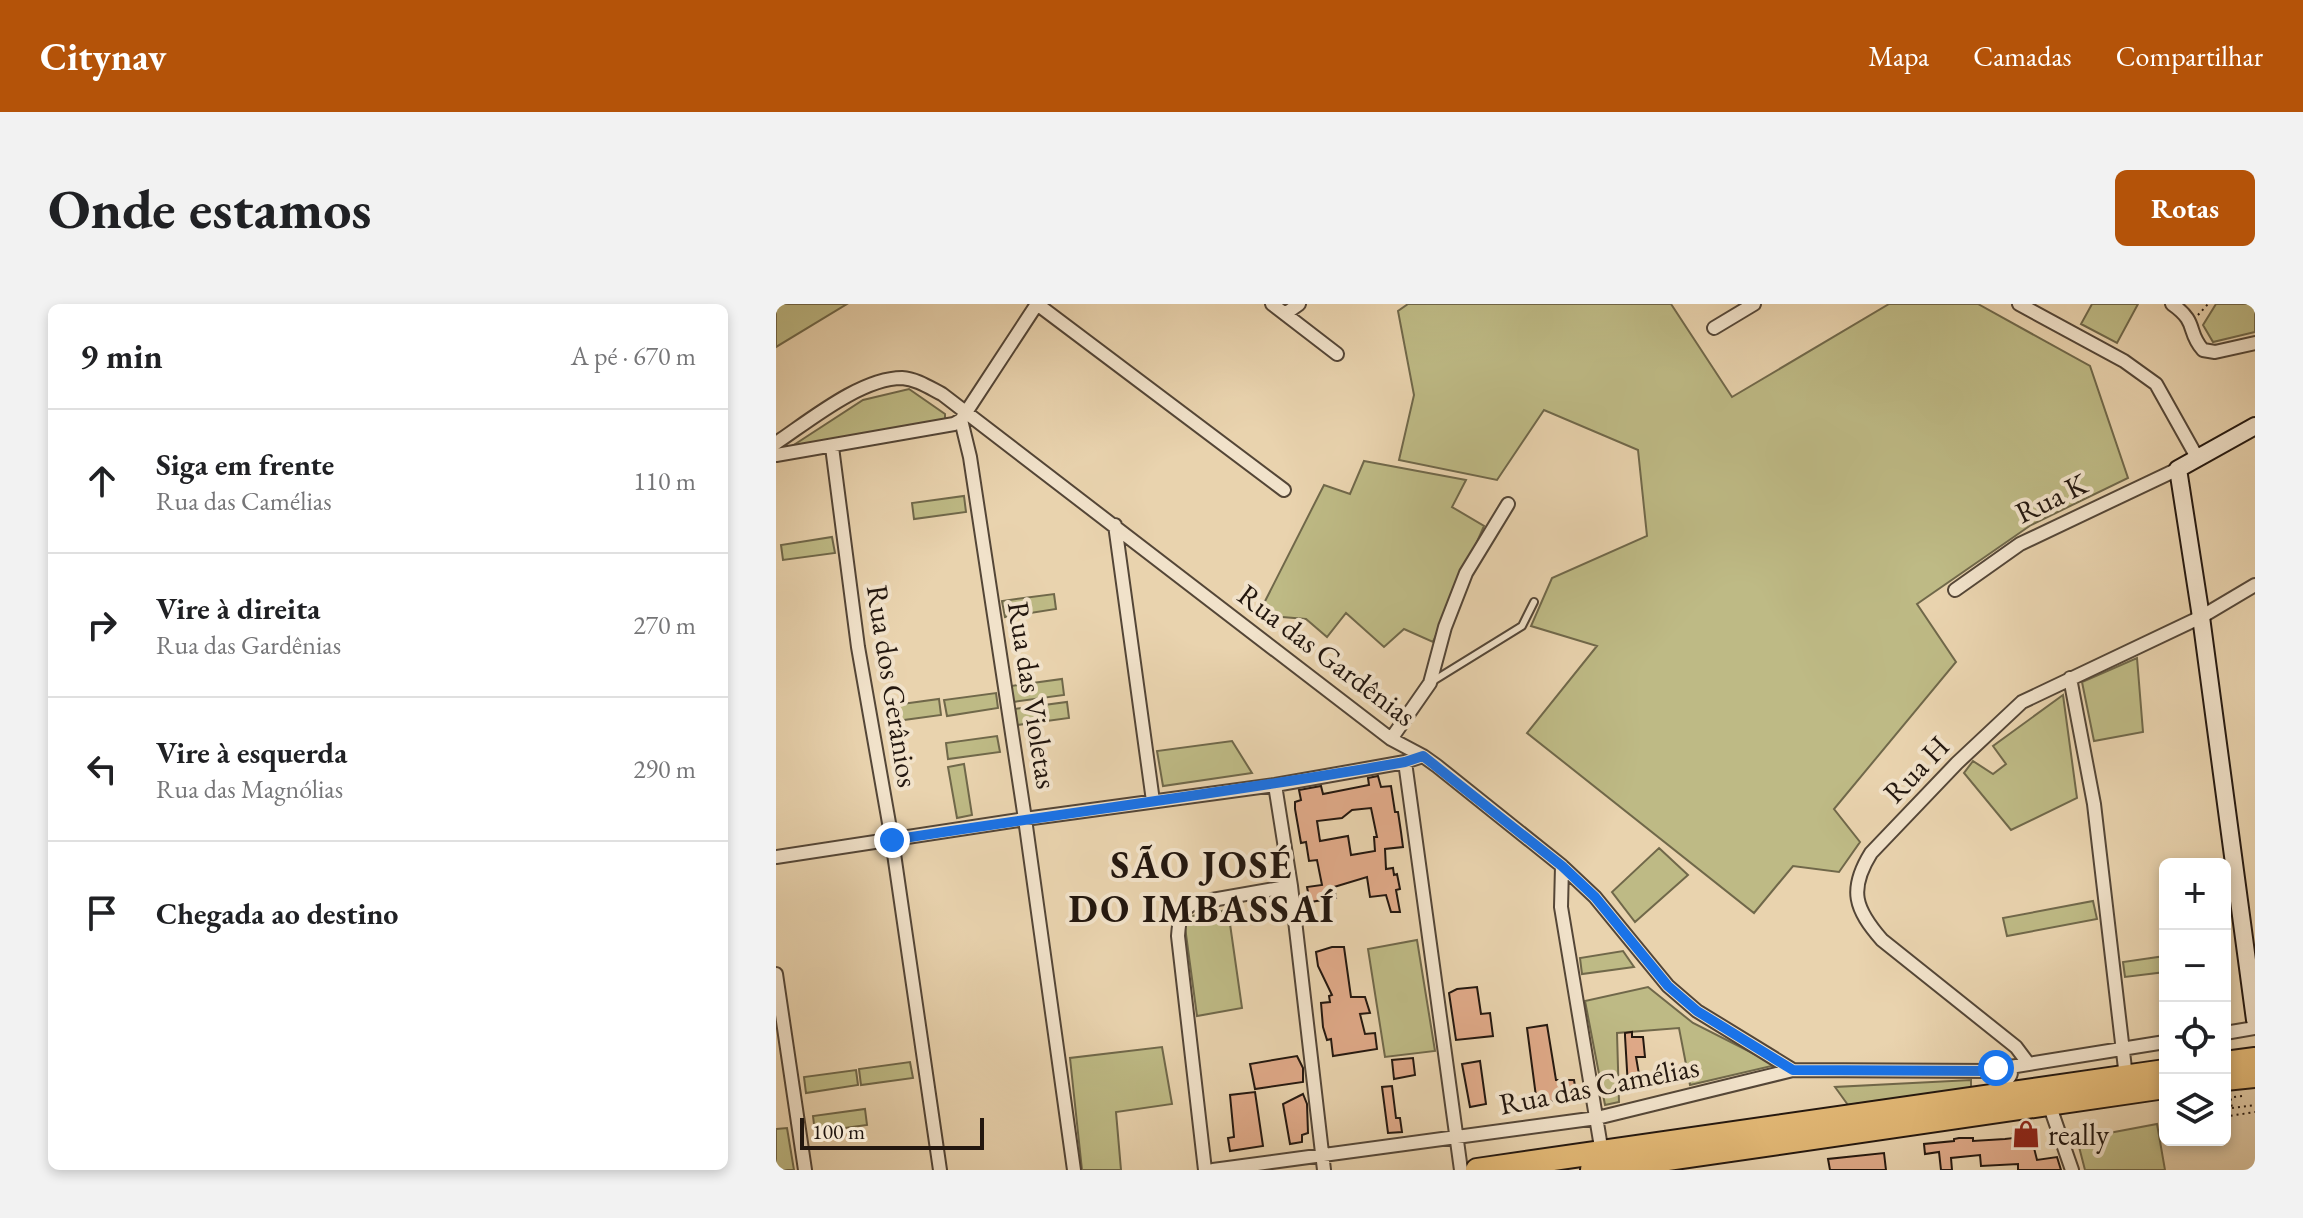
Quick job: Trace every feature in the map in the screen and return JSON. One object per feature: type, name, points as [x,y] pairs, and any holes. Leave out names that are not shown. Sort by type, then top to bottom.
[{"type":"highway","points":[[2231,1065],[2254,1072]]},
{"type":"highway","points":[[1983,1097],[2008,1070],[2018,1082],[2041,1097]]},
{"type":"highway","points":[[1597,1161],[1983,1097],[2041,1097],[2159,1072]]},
{"type":"highway","points":[[2233,1088],[2254,1072]]},
{"type":"highway","points":[[1477,1170],[1597,1161],[2041,1097],[2159,1087]]},
{"type":"street","points":[[776,455],[944,426],[963,416],[1037,304],[1284,490]]},
{"type":"street","points":[[1272,304],[1337,354]]},
{"type":"street","points":[[1285,314],[1299,304]]},
{"type":"street","points":[[1714,328],[1754,304]]},
{"type":"street","points":[[2019,304],[2124,361],[2156,384],[2188,464],[2201,617],[2255,1020]]},
{"type":"street","points":[[2172,304],[2192,322],[2197,344],[2203,350],[2215,352],[2255,343]]},
{"type":"street","name":"Rua das Gardênias","points":[[776,443],[852,394],[870,386],[902,378],[916,381],[942,394],[963,416],[1115,525],[1391,739],[1423,756],[1562,866],[1595,897],[1668,986],[1697,1011],[1793,1070]]},
{"type":"street","name":"Rua das Violetas","points":[[963,416],[1025,819],[1074,1170]]},
{"type":"street","name":"Rua K","points":[[1955,590],[2020,544],[2188,464],[2255,426]]},
{"type":"street","name":"Rua dos Gerânios","points":[[832,447],[858,647],[892,840],[940,1170]]},
{"type":"street","points":[[1391,739],[1430,683],[1445,627],[1466,573],[1508,504]]},
{"type":"street","points":[[1115,525],[1153,801]]},
{"type":"street","name":"Rua H","points":[[2008,1070],[2016,1047],[1882,940],[1864,919],[1856,884],[1861,869],[1871,853],[1996,723],[2022,702],[2201,617],[2255,585]]},
{"type":"street","points":[[2070,678],[2094,804],[2126,1077]]},
{"type":"street","points":[[776,857],[1275,785],[1405,762],[1423,756]]},
{"type":"street","points":[[1405,762],[1461,1170]]},
{"type":"street","points":[[1275,785],[1291,886],[1324,1170]]},
{"type":"street","points":[[1562,866],[1561,907],[1597,1118],[1597,1161]]},
{"type":"street","points":[[1205,1170],[1178,936],[1180,916],[1195,903],[1291,886]]},
{"type":"street","points":[[776,974],[805,1170]]},
{"type":"street","points":[[2231,1032],[2255,1028]]},
{"type":"street","name":"Rua das Camélias","points":[[1213,1170],[1597,1118],[1793,1070],[2008,1070],[2159,1043]]},
{"type":"street","points":[[2041,1097],[2072,1170]]},
{"type":"lane","points":[[1430,683],[1522,626],[1534,602]]},
{"type":"path","points":[[2192,322],[2208,304]]},
{"type":"path","points":[[2227,1074],[2232,1108],[2255,1105]]},
{"type":"path","points":[[2233,1088],[2226,1098],[2229,1116],[2255,1112]]},
{"type":"shaded area","points":[[776,304],[847,304],[776,347]]},
{"type":"shaded area","points":[[1408,304],[1671,304],[1732,397],[1889,304],[1978,304],[2090,366],[2128,478],[2031,525],[1917,604],[1956,662],[1834,809],[1860,842],[1839,872],[1793,866],[1754,913],[1527,733],[1597,646],[1531,626],[1552,578],[1647,536],[1638,450],[1544,410],[1497,480],[1399,460],[1414,395],[1398,311]]},
{"type":"shaded area","points":[[2092,304],[2138,304],[2117,343],[2081,324]]},
{"type":"shaded area","points":[[2216,304],[2255,304],[2255,332],[2213,342],[2203,325]]},
{"type":"shaded area","points":[[909,389],[945,414],[945,423],[786,450],[863,400]]},
{"type":"shaded area","points":[[1364,461],[1466,480],[1452,507],[1484,526],[1433,642],[1404,629],[1384,647],[1346,613],[1327,637],[1306,619],[1258,615],[1324,485],[1350,494]]},
{"type":"shaded area","points":[[964,496],[966,512],[914,519],[912,503]]},
{"type":"shaded area","points":[[832,537],[835,553],[783,560],[781,545]]},
{"type":"shaded area","points":[[1054,594],[1056,609],[1005,617],[1002,601]]},
{"type":"shaded area","points":[[2137,658],[2143,732],[2094,741],[2082,682]]},
{"type":"shaded area","points":[[1062,679],[1064,695],[1013,702],[1011,686]]},
{"type":"shaded area","points":[[996,693],[998,708],[947,716],[944,700]]},
{"type":"shaded area","points":[[2063,695],[2077,798],[2011,830],[1964,773],[1973,761],[1993,774],[2006,764],[1993,746]]},
{"type":"shaded area","points":[[939,699],[941,715],[889,722],[887,706]]},
{"type":"shaded area","points":[[1067,702],[1069,718],[1017,725],[1015,709]]},
{"type":"shaded area","points":[[997,736],[1000,752],[948,759],[946,743]]},
{"type":"shaded area","points":[[1232,741],[1252,773],[1163,786],[1157,751]]},
{"type":"shaded area","points":[[964,764],[972,815],[957,818],[948,767]]},
{"type":"shaded area","points":[[1659,848],[1688,875],[1635,922],[1612,892]]},
{"type":"shaded area","points":[[2093,901],[2097,919],[2007,936],[2003,918]]},
{"type":"shaded area","points":[[1228,910],[1242,1008],[1197,1016],[1185,927],[1192,916]]},
{"type":"shaded area","points":[[1417,940],[1435,1051],[1385,1057],[1368,949]]},
{"type":"shaded area","points":[[1623,951],[1634,967],[1582,974],[1580,958]]},
{"type":"shaded area","points":[[2159,957],[2159,973],[2125,977],[2123,962]]},
{"type":"shaded area","points":[[1648,987],[1693,1023],[1776,1065],[1690,1085],[1679,1028],[1617,1033],[1619,1102],[1605,1105],[1585,1001]]},
{"type":"shaded area","points":[[1162,1047],[1172,1104],[1116,1112],[1121,1170],[1082,1170],[1070,1058]]},
{"type":"shaded area","points":[[910,1062],[913,1078],[861,1085],[859,1069]]},
{"type":"shaded area","points":[[856,1070],[858,1085],[806,1093],[804,1077]]},
{"type":"shaded area","points":[[1971,1080],[1971,1088],[1848,1105],[1835,1087]]},
{"type":"shaded area","points":[[865,1109],[867,1125],[815,1132],[813,1116]]},
{"type":"shaded area","points":[[2157,1124],[2165,1170],[2085,1170],[2077,1139]]},
{"type":"shaded area","points":[[787,1128],[794,1170],[776,1170],[776,1129]]},
{"type":"building","points":[[1378,776],[1381,787],[1391,786],[1395,812],[1398,812],[1403,847],[1385,849],[1386,869],[1393,868],[1394,875],[1397,874],[1400,912],[1391,912],[1386,895],[1370,897],[1367,877],[1334,887],[1336,898],[1310,902],[1307,887],[1322,885],[1317,860],[1309,861],[1306,842],[1301,843],[1295,809],[1295,802],[1301,800],[1299,790],[1321,786],[1323,794],[1369,785],[1368,778]],"holes":[[[1371,808],[1377,837],[1374,837],[1375,851],[1351,855],[1348,836],[1320,841],[1317,821],[1342,818],[1352,810]]]},
{"type":"building","points":[[1344,947],[1351,997],[1365,997],[1370,1013],[1360,1014],[1365,1034],[1375,1033],[1377,1049],[1333,1056],[1331,1039],[1327,1040],[1323,1027],[1321,1003],[1330,1002],[1329,996],[1332,995],[1318,966],[1316,952]]},
{"type":"building","points":[[1477,987],[1481,1014],[1490,1013],[1493,1036],[1456,1040],[1449,993]]},
{"type":"building","points":[[1547,1025],[1556,1080],[1574,1080],[1577,1097],[1537,1104],[1527,1028]]},
{"type":"building","points":[[1632,1032],[1632,1037],[1643,1037],[1645,1057],[1636,1057],[1641,1086],[1628,1087],[1625,1033]]},
{"type":"building","points":[[1297,1056],[1303,1068],[1303,1082],[1255,1089],[1250,1064]]},
{"type":"building","points":[[1413,1058],[1415,1075],[1394,1079],[1392,1060]]},
{"type":"building","points":[[1480,1061],[1486,1104],[1470,1107],[1462,1064]]},
{"type":"building","points":[[1392,1086],[1396,1118],[1400,1118],[1402,1132],[1388,1133],[1382,1087]]},
{"type":"building","points":[[1255,1092],[1263,1146],[1230,1151],[1228,1138],[1234,1137],[1230,1095]]},
{"type":"building","points":[[1303,1094],[1307,1104],[1308,1133],[1302,1135],[1302,1142],[1290,1144],[1283,1104]]},
{"type":"building","points":[[2030,1132],[2037,1160],[2057,1157],[2061,1170],[2018,1170],[2018,1164],[1981,1166],[1980,1155],[1951,1158],[1952,1170],[1941,1170],[1939,1152],[1925,1154],[1924,1144],[1959,1138],[1973,1138],[1973,1141],[2014,1138],[2013,1134]]},
{"type":"building","points":[[1884,1153],[1886,1170],[1830,1170],[1828,1159]]},
{"type":"place","name":"really","points":[[2026,1134]]},
{"type":"district","name":"SÃO JOSÉ DO IMBASSAÍ","points":[[1202,886]]},
{"type":"route","points":[[892,840],[1275,785],[1405,762],[1423,756],[1562,866],[1595,897],[1668,986],[1697,1011],[1793,1070],[1995,1071],[1996,1068]]}]
